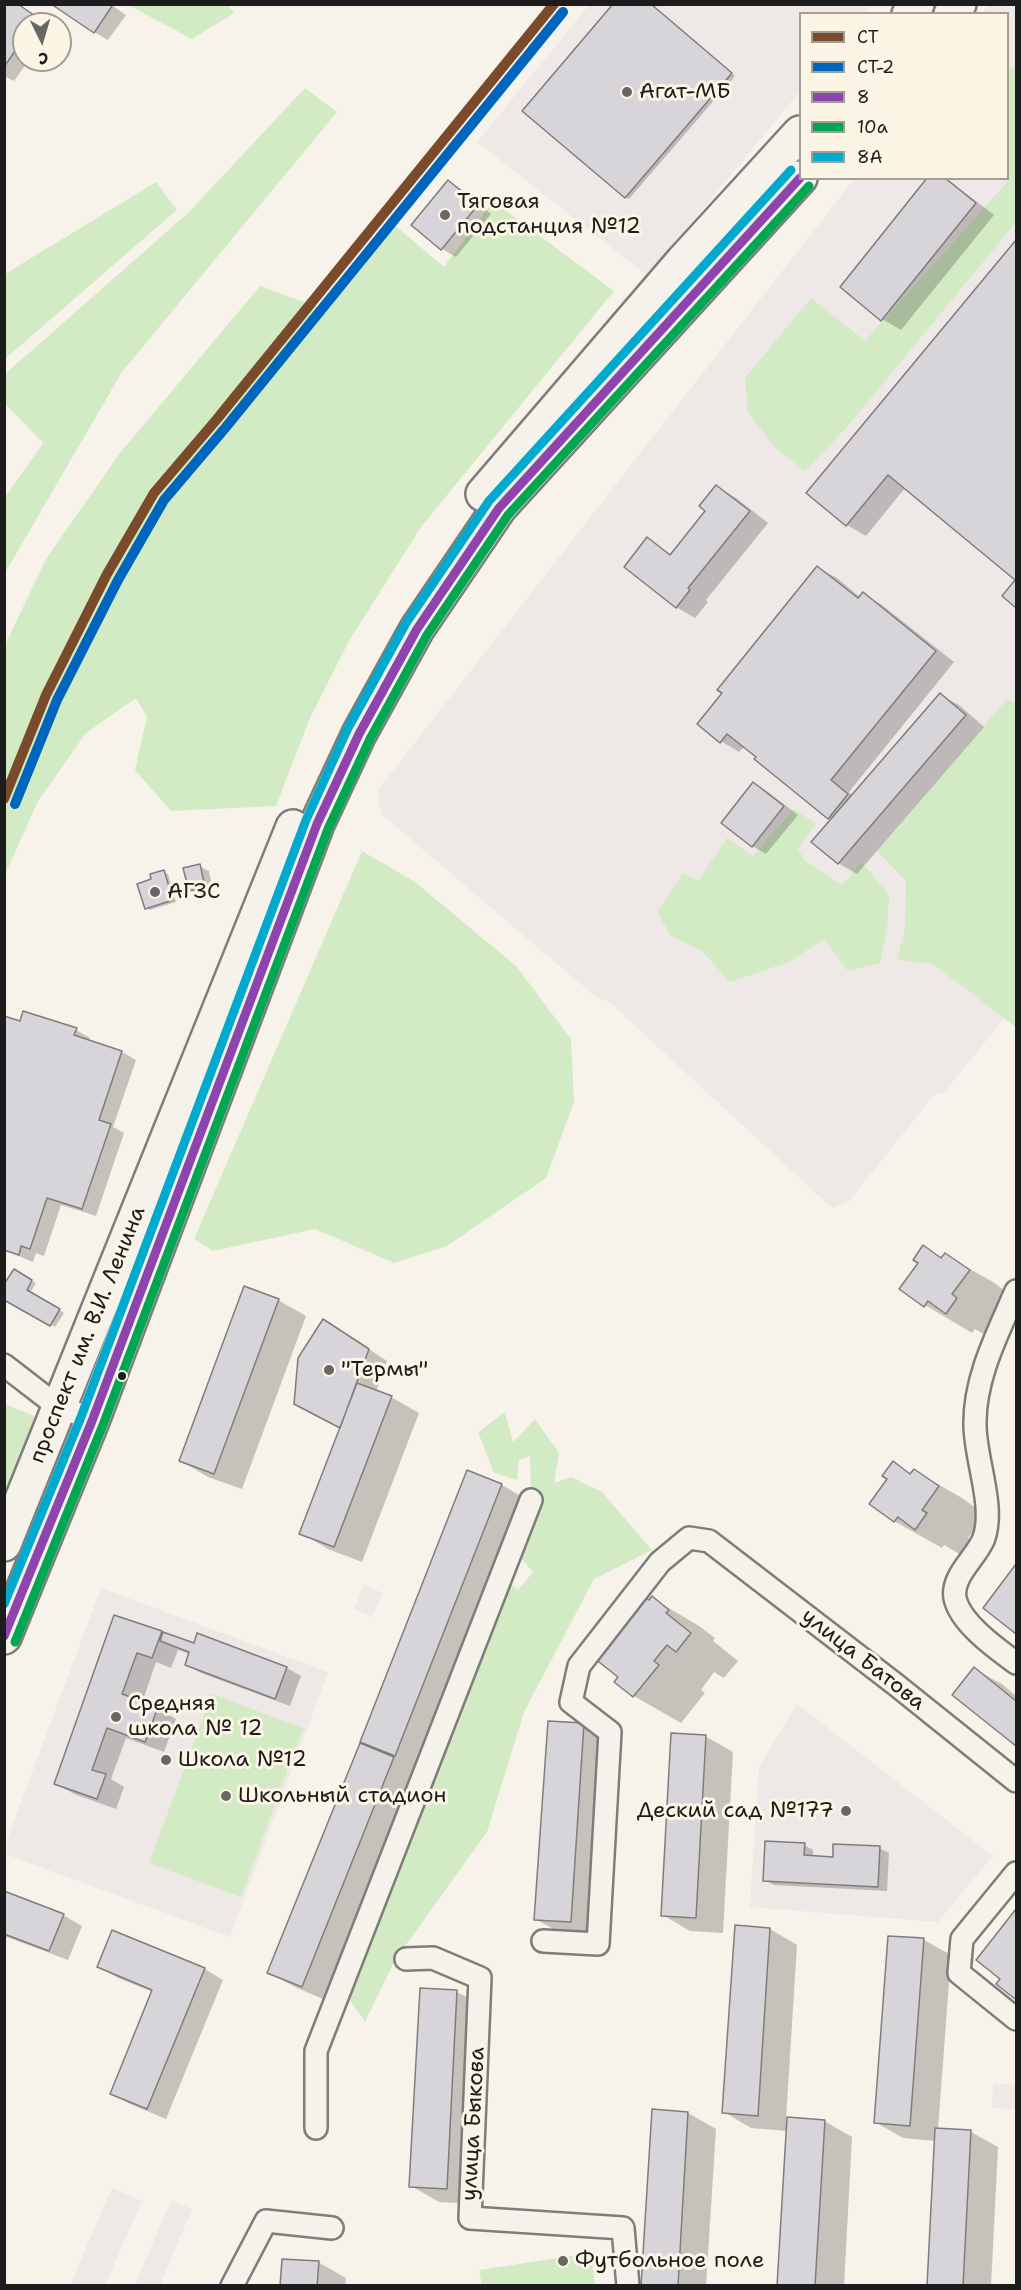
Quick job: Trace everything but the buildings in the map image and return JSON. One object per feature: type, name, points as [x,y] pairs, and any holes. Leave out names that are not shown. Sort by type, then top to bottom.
[{"type":"main road","name":"проспект им. В.И. Ленина","points":[[4,1544],[297,817],[338,726],[398,619],[482,495],[684,261],[799,135]]},
{"type":"main road","name":"проспект им. В.И. Ленина","points":[[4,1637],[92,1421],[317,824],[359,734],[417,629],[499,508],[799,180]]},
{"type":"street","points":[[1017,1292],[992,1347],[978,1391],[975,1425],[986,1512],[984,1538],[956,1585],[955,1598],[965,1619],[1017,1663]]},
{"type":"street","points":[[4,1365],[59,1406],[92,1421]]},
{"type":"street","points":[[316,2128],[316,2051],[531,1500]]},
{"type":"street","name":"улица Батова","points":[[543,1941],[598,1944],[610,1732],[571,1702],[579,1666],[660,1562],[689,1539],[709,1541],[1017,1781]]},
{"type":"street","points":[[1017,1873],[962,1939],[959,1973],[1017,2019]]},
{"type":"street","name":"улица Быкова","points":[[406,1959],[433,1958],[480,1978],[470,2218],[623,2228],[628,2286]]},
{"type":"street","points":[[232,2286],[266,2221],[332,2228]]},
{"type":"shaded area","points":[[589,5],[873,5],[866,12],[799,12],[799,92],[648,276],[477,142]]},
{"type":"shaded area","points":[[989,5],[1016,5],[1016,1004],[944,1092],[934,1095],[849,1201],[832,1208],[608,1001],[596,997],[381,814],[377,791],[853,180],[1009,180],[1009,12],[983,12]]},
{"type":"shaded area","points":[[364,1585],[383,1593],[372,1617],[354,1609]]},
{"type":"shaded area","name":"Школа №12","points":[[101,1588],[328,1672],[230,1937],[5,1854],[4,1848]]},
{"type":"shaded area","name":"Деский сад №177","points":[[797,1704],[993,1856],[938,1922],[750,1907],[759,1767]]},
{"type":"shaded area","points":[[993,2083],[1016,2085],[1016,2109],[992,2108]]},
{"type":"shaded area","points":[[112,2188],[142,2201],[105,2285],[70,2285]]},
{"type":"shaded area","points":[[171,2200],[192,2209],[160,2285],[135,2285]]},
{"type":"green space","points":[[128,5],[228,5],[234,13],[192,39]]},
{"type":"green space","points":[[1011,66],[1016,70],[1016,222],[847,427],[805,471],[773,446],[748,412],[745,378],[811,298],[865,341],[1010,179],[1009,69]]},
{"type":"green space","points":[[305,88],[337,112],[122,372],[5,573],[5,497],[43,443],[5,404],[5,374],[188,213]]},
{"type":"green space","points":[[156,182],[177,210],[5,359],[5,274]]},
{"type":"green space","points":[[493,201],[614,291],[421,527],[349,641],[310,718],[276,806],[171,811],[135,770],[147,717],[136,698],[86,733],[38,801],[5,875],[5,645],[46,559],[120,453],[260,286],[324,309],[392,223],[444,267]]},
{"type":"green space","points":[[1007,699],[1016,703],[1016,1027],[933,964],[897,960],[905,929],[906,881],[877,851]]},
{"type":"green space","points":[[794,809],[816,824],[798,849],[805,861],[842,885],[862,862],[889,896],[887,928],[880,963],[848,971],[824,939],[789,962],[730,982],[702,951],[671,936],[657,912],[683,873],[698,881],[727,838],[753,856]]},
{"type":"green space","points":[[362,851],[415,882],[517,967],[571,1039],[574,1102],[546,1178],[447,1246],[394,1263],[315,1229],[213,1251],[194,1239]]},
{"type":"green space","points":[[5,1404],[39,1418],[5,1505]]},
{"type":"green space","points":[[505,1412],[513,1442],[535,1419],[559,1453],[554,1483],[571,1477],[602,1492],[652,1550],[594,1579],[524,1712],[487,1832],[395,1960],[365,2022],[346,1995],[507,1581],[518,1590],[533,1572],[520,1557],[541,1498],[531,1488],[530,1456],[519,1460],[517,1480],[494,1473],[478,1432]]},
{"type":"green space","name":"Школьный стадион","points":[[212,1694],[303,1728],[241,1897],[149,1863]]},
{"type":"green space","name":"Футбольное поле","points":[[591,2253],[595,2285],[482,2285],[479,2270]]},
{"type":"transit line","name":"СТ","points":[[4,799],[46,695],[107,574],[154,493],[217,419],[554,4]]},
{"type":"transit line","name":"СТ-2","points":[[15,804],[57,700],[118,580],[164,500],[563,12]]},
{"type":"transit line","name":"8А","points":[[4,1604],[81,1417],[306,820],[348,728],[406,623],[489,501],[791,170]]},
{"type":"transit line","name":"8","points":[[4,1636],[92,1421],[317,824],[359,734],[417,629],[499,508],[799,179]]},
{"type":"transit line","name":"10а","points":[[15,1642],[103,1425],[328,829],[370,739],[427,635],[508,515],[809,186]]},
{"type":"place","name":"Агат-МБ","points":[[627,92]]},
{"type":"place","name":"Тяговая подстанция №12","points":[[445,215]]},
{"type":"place","name":"АГЗС","points":[[155,892]]},
{"type":"place","name":"\"Термы\"","points":[[329,1370]]},
{"type":"place","name":"Средняя школа № 12","points":[[116,1717]]},
{"type":"place","name":"Школа №12","points":[[166,1760]]},
{"type":"place","name":"Школьный стадион","points":[[226,1796]]},
{"type":"place","name":"Деский сад №177","points":[[846,1811]]},
{"type":"place","name":"Футбольное поле","points":[[563,2261]]}]
